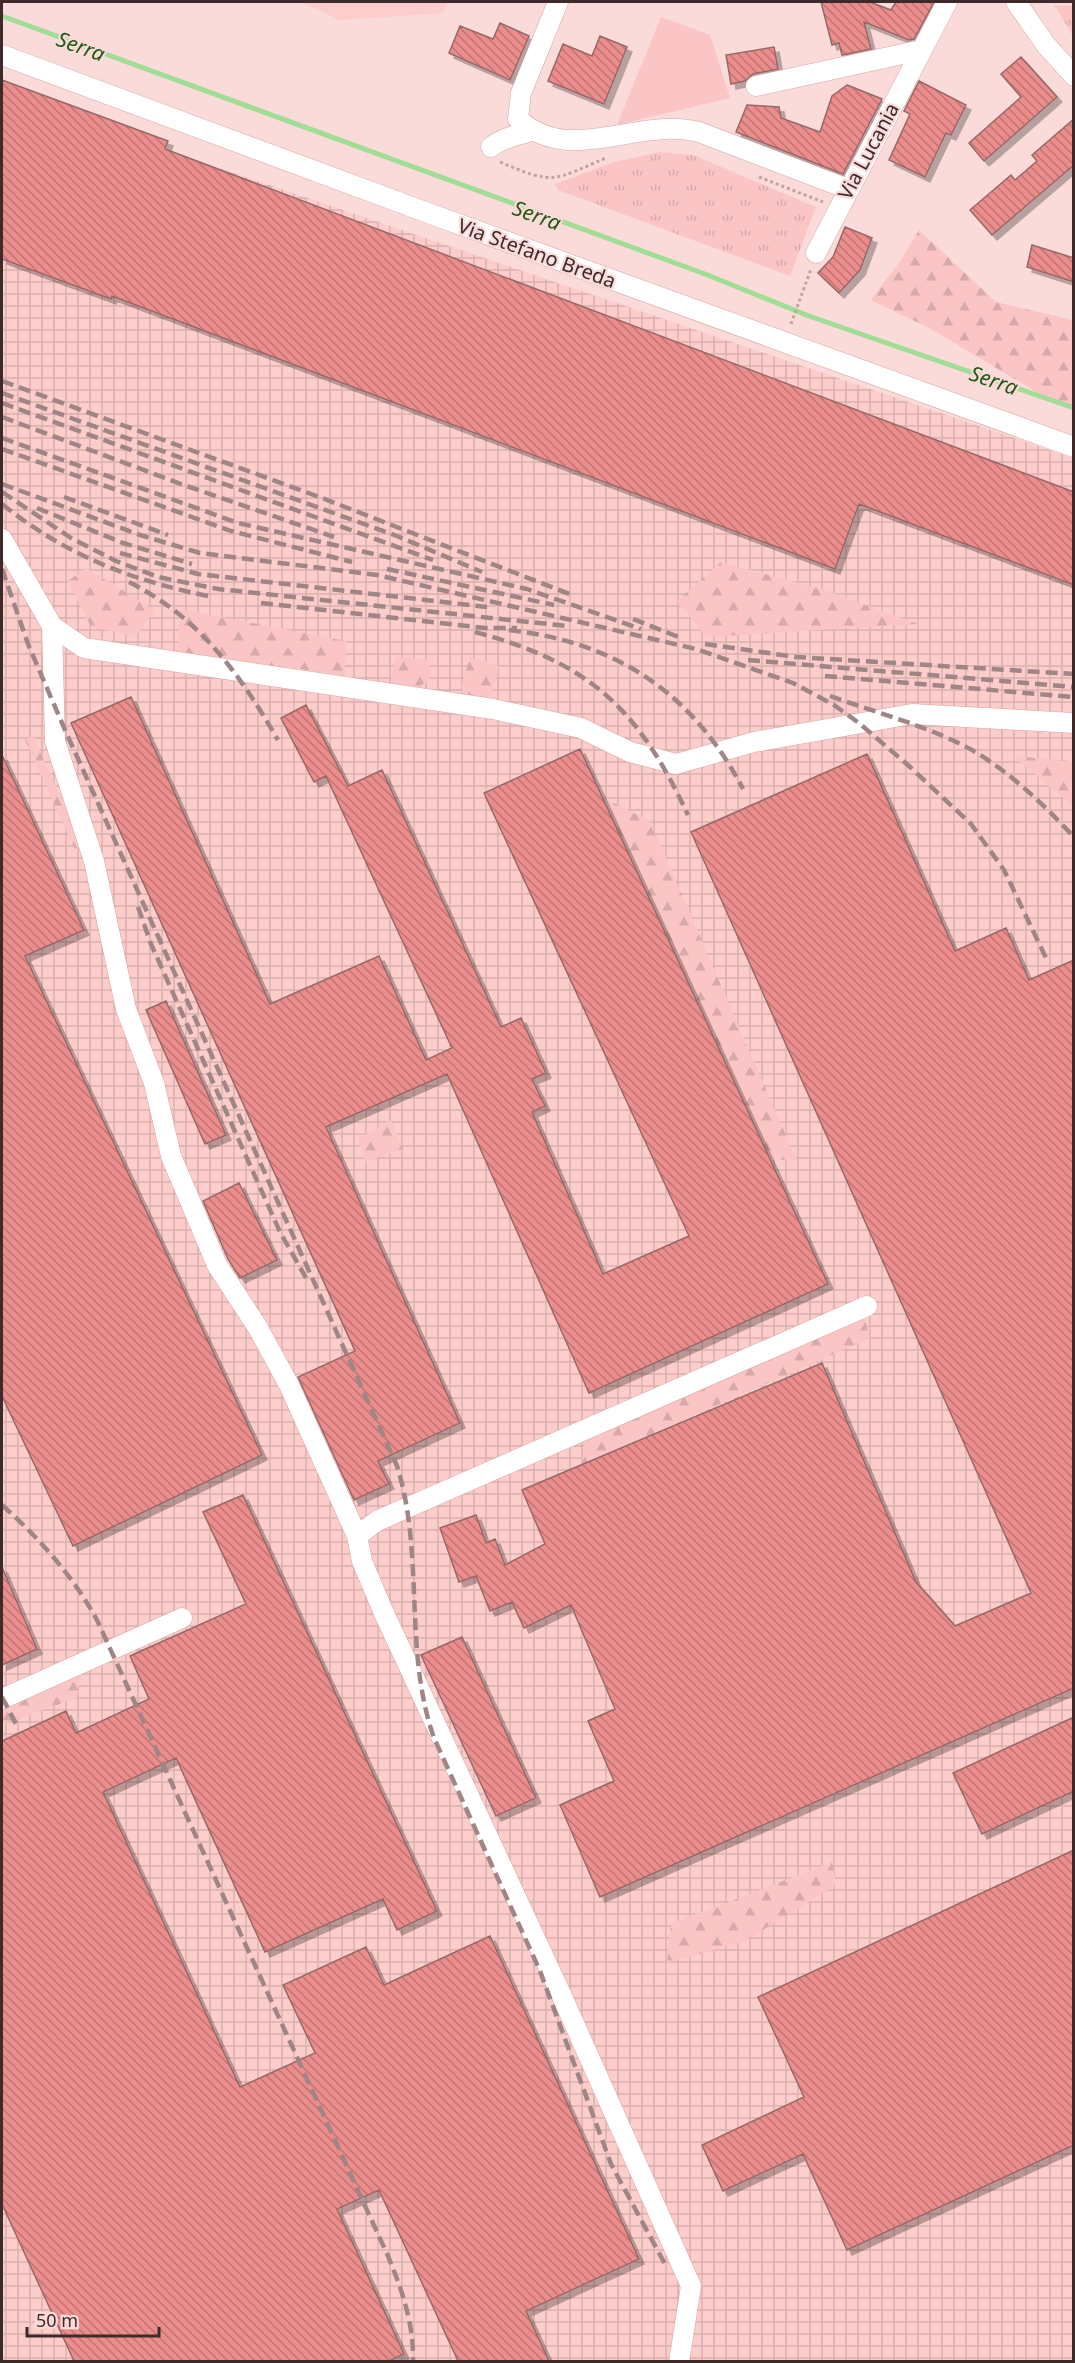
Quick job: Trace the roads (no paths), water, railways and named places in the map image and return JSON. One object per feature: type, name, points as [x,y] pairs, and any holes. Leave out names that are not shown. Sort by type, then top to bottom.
[{"type":"street","points":[[558,2],[521,93],[519,119],[531,130],[573,142],[646,129],[678,127],[699,132],[848,189]]},
{"type":"street","name":"Via Lucania","points":[[816,252],[947,2]]},
{"type":"street","points":[[1016,2],[1046,45],[1074,76]]},
{"type":"street","points":[[756,86],[921,50]]},
{"type":"street","name":"Via Stefano Breda","points":[[2,55],[1074,447]]},
{"type":"street","points":[[491,147],[500,139],[515,137],[531,130]]},
{"type":"street","points":[[2,539],[52,626],[84,648],[493,709],[581,728],[630,752],[676,764],[754,742],[912,714],[1074,723]]},
{"type":"street","points":[[52,626],[55,741],[94,861],[126,1009],[154,1083],[171,1156],[217,1265],[258,1328],[289,1385],[357,1536],[362,1561],[383,1611],[561,1994],[691,2286],[679,2361]]},
{"type":"street","points":[[357,1536],[377,1521],[867,1306]]},
{"type":"street","points":[[2,1699],[182,1618]]},
{"type":"waterway","name":"Serra","points":[[2,16],[705,274],[809,316],[1074,408]]},
{"type":"railway","points":[[2,381],[322,498],[572,595]]},
{"type":"railway","points":[[2,393],[397,536],[482,572]]},
{"type":"railway","points":[[2,403],[433,560]]},
{"type":"railway","points":[[2,417],[181,484],[334,537]]},
{"type":"railway","points":[[2,438],[238,523],[527,589],[641,629]]},
{"type":"railway","points":[[2,449],[231,531],[352,562]]},
{"type":"railway","points":[[2,484],[140,535],[200,553],[377,575],[696,649],[793,683],[834,705],[859,723],[971,824],[1004,870],[1046,958]]},
{"type":"railway","points":[[2,492],[71,538],[116,561],[158,577],[218,589],[567,626]]},
{"type":"railway","points":[[64,497],[168,535]]},
{"type":"railway","points":[[2,504],[51,538],[102,564],[155,583],[213,597]]},
{"type":"railway","points":[[37,508],[123,543],[192,564]]},
{"type":"railway","points":[[120,553],[198,574],[487,607]]},
{"type":"railway","points":[[2,569],[28,644],[65,730],[397,1466],[410,1534],[419,1671],[434,1738],[540,1971],[611,2164],[666,2266]]},
{"type":"railway","points":[[387,569],[554,605]]},
{"type":"railway","points":[[129,582],[177,612],[216,649],[248,692],[278,740]]},
{"type":"railway","points":[[261,603],[485,628],[517,628]]},
{"type":"railway","points":[[633,619],[681,638]]},
{"type":"railway","points":[[509,630],[548,636],[584,646],[617,660],[647,678],[675,700],[700,725],[723,755],[743,789]]},
{"type":"railway","points":[[475,632],[515,644],[550,659],[580,675],[606,695],[629,718],[650,746],[688,815]]},
{"type":"railway","points":[[705,644],[796,657],[1074,674]]},
{"type":"railway","points":[[748,660],[1074,687]]},
{"type":"railway","points":[[825,676],[1074,697]]},
{"type":"railway","points":[[830,696],[920,727],[972,750],[1026,790],[1074,837]]},
{"type":"railway","points":[[138,907],[151,944],[280,1232],[306,1278]]},
{"type":"railway","points":[[2,1505],[54,1558],[77,1588],[97,1620],[388,2256],[406,2308],[413,2362]]},
{"type":"railway","points":[[2,1697],[16,1724]]}]
